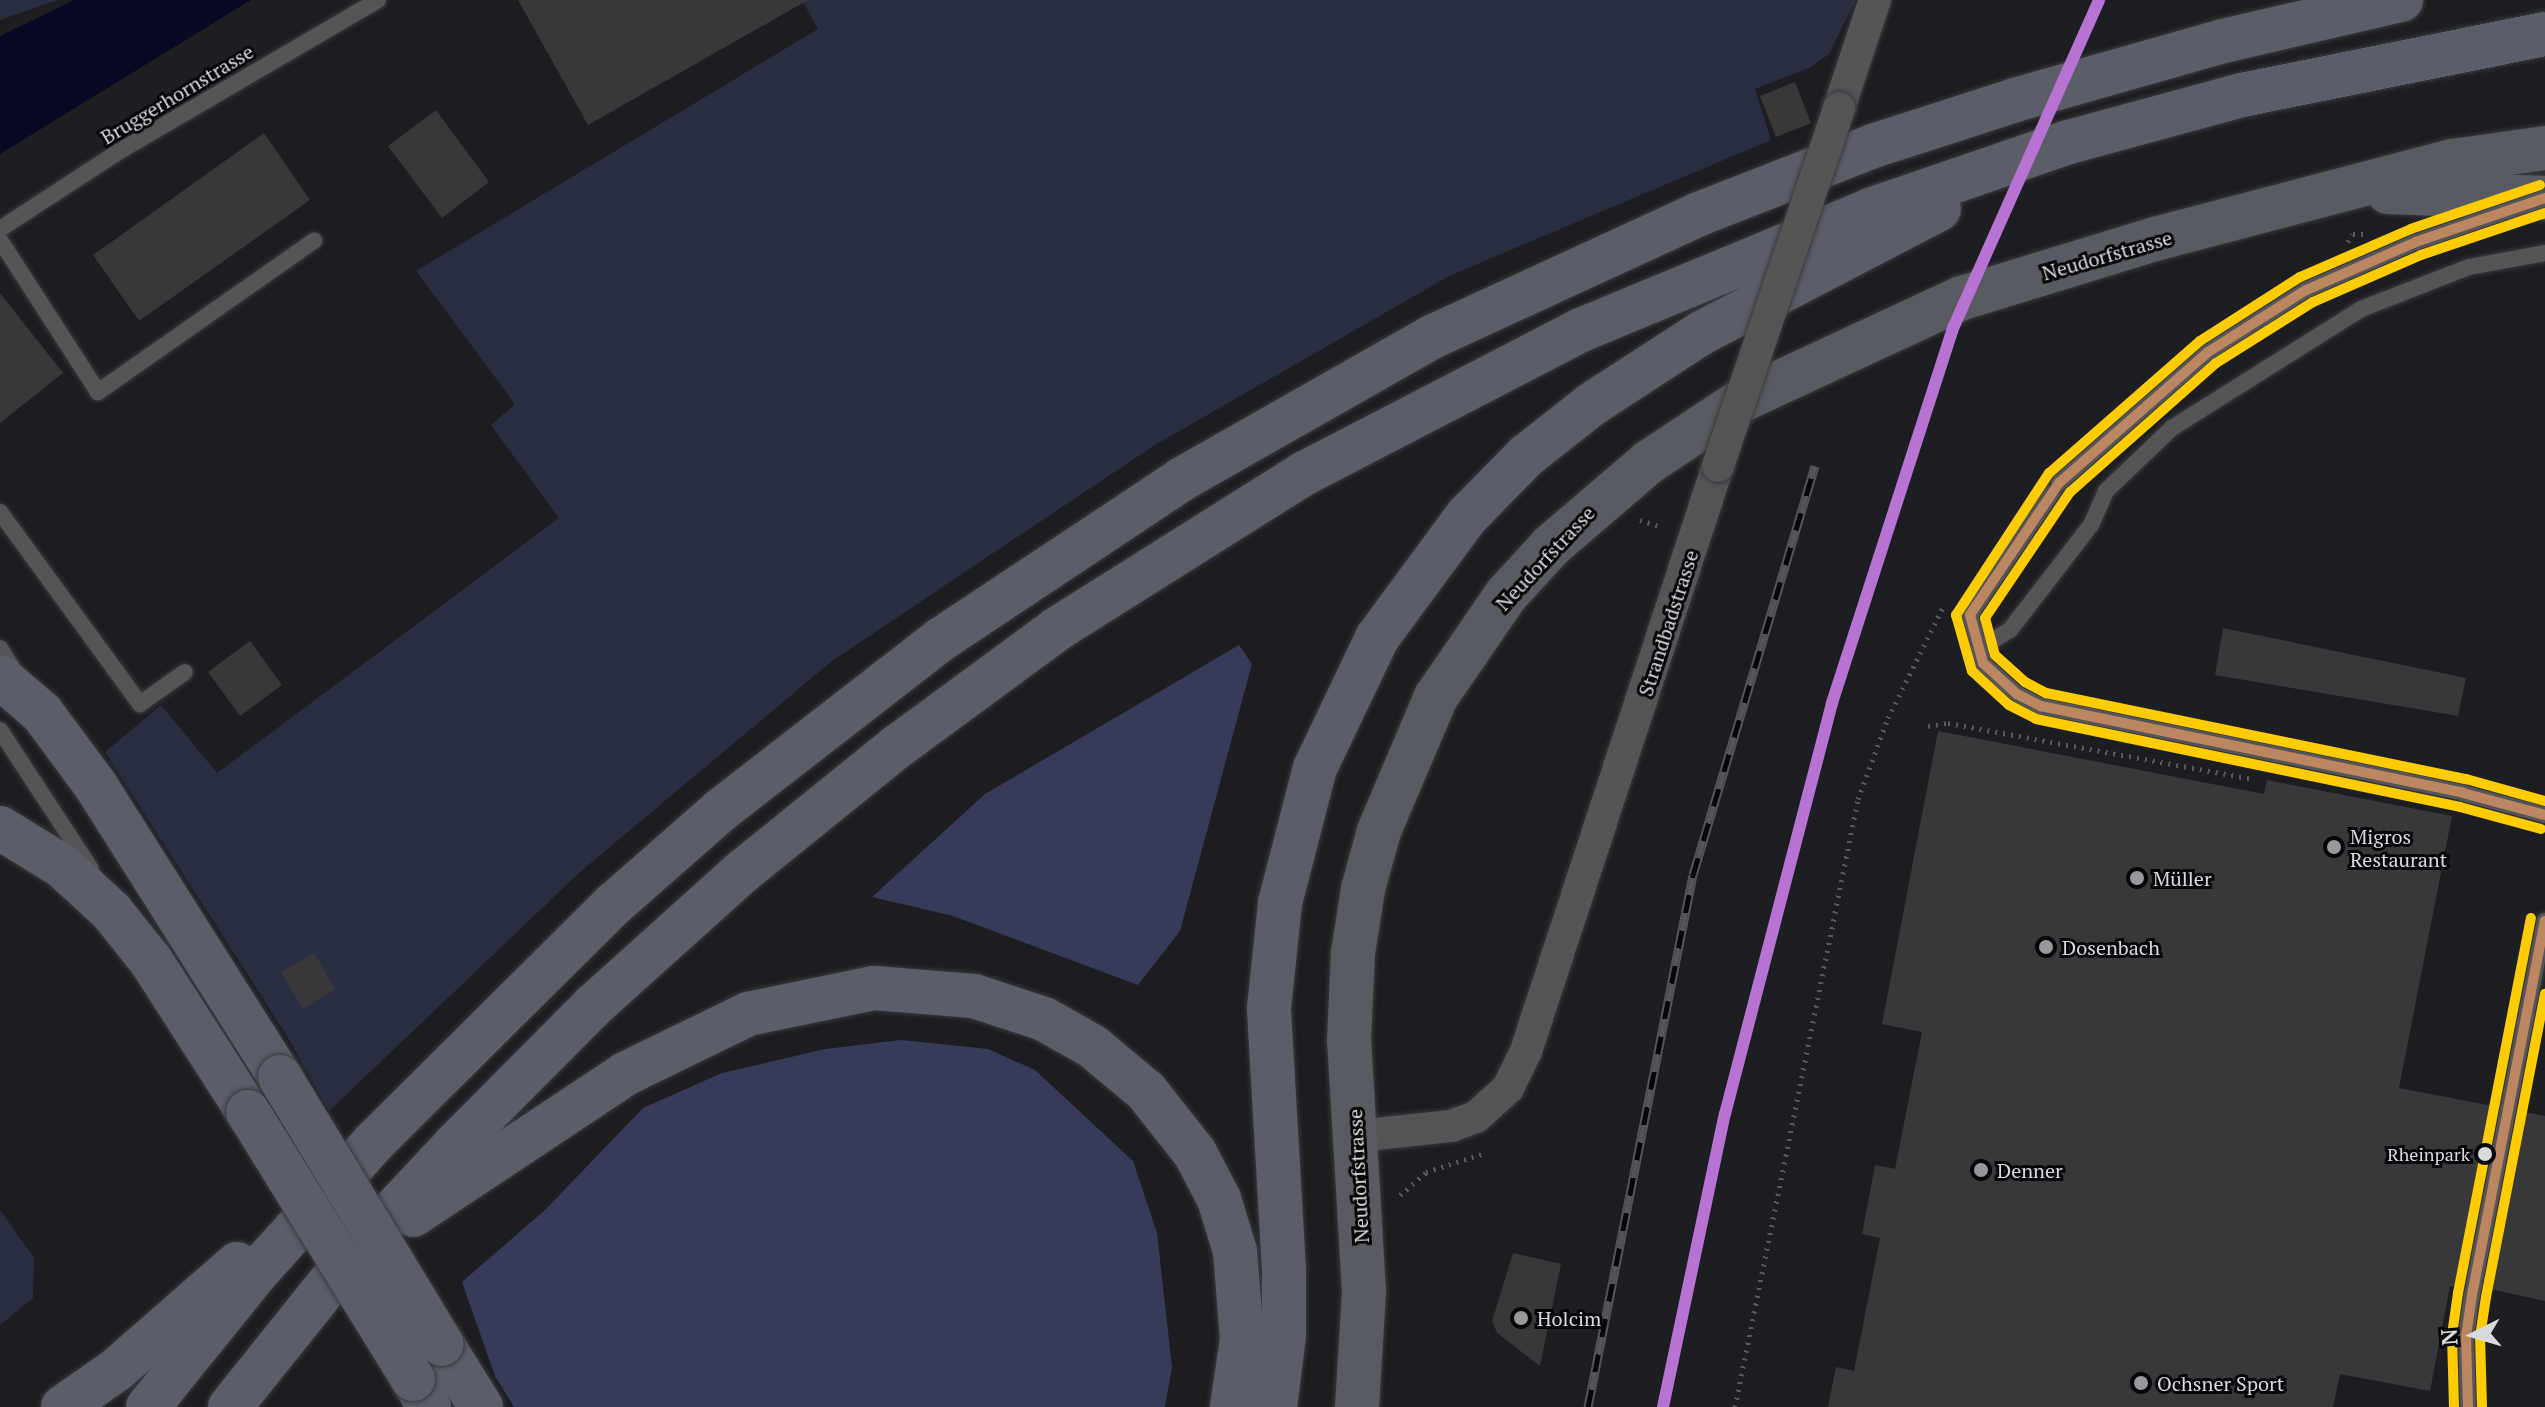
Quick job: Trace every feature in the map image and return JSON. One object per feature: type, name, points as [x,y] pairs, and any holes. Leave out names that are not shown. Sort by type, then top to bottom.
[{"type":"highway","points":[[148,1407],[256,1273],[373,1143],[605,913],[801,746],[940,640],[1089,537],[1351,380],[1612,251],[1873,146],[2132,65],[2401,0]]},
{"type":"highway","points":[[230,1407],[351,1256],[593,1006],[743,871],[942,712],[1136,577],[1370,437],[1581,330],[1870,210],[2069,142],[2318,77],[2545,34]]},
{"type":"highway","points":[[1275,1407],[1285,1303],[1269,1050],[1275,937],[1293,841],[1315,768],[1377,638],[1443,544],[1494,487],[1624,380],[1703,332],[2069,142]]},
{"type":"highway","points":[[0,677],[42,713],[165,890],[481,1407]]},
{"type":"highway","points":[[0,828],[80,881],[151,961],[421,1393]]},
{"type":"highway","points":[[351,1256],[625,1074],[698,1034],[748,1014],[819,996],[887,988],[962,994],[1019,1009],[1092,1046],[1146,1091],[1195,1153],[1219,1199],[1235,1251],[1242,1339],[1232,1407]]},
{"type":"highway","points":[[63,1407],[116,1370],[373,1143]]},
{"type":"main road","name":"Neudorfstrasse","points":[[1357,1407],[1364,1291],[1349,1040],[1353,953],[1379,831],[1436,697],[1506,595],[1552,545],[1649,462],[1744,399],[1962,298],[2155,239],[2354,191],[2453,161],[2545,148]]},
{"type":"main road","name":"Neudorfstrasse","points":[[2354,191],[2545,198]]},
{"type":"street","name":"Strandbadstrasse","points":[[1357,1136],[1451,1126],[1476,1117],[1508,1088],[1531,1037],[1875,0]]},
{"type":"lane","name":"Bruggerhornstrasse","points":[[0,229],[118,152],[378,0]]},
{"type":"lane","points":[[2545,198],[2416,242],[2306,290],[2208,352],[2084,456],[2027,527],[1970,615],[1976,651],[1998,679],[2041,706],[2463,793],[2545,815]]},
{"type":"lane","points":[[0,240],[98,392],[314,241]]},
{"type":"lane","points":[[1976,651],[2010,630],[2091,525],[2106,491],[2172,428],[2361,309],[2469,267],[2545,253]]},
{"type":"lane","points":[[0,512],[140,704],[185,672]]},
{"type":"lane","points":[[0,648],[42,713]]},
{"type":"lane","points":[[0,730],[151,961]]},
{"type":"lane","points":[[2468,1407],[2466,1336],[2472,1295],[2545,921]]},
{"type":"path","points":[[2343,248],[2353,234]]},
{"type":"path","points":[[1735,1407],[1858,799],[1888,718],[1946,601]]},
{"type":"shaded area","points":[[0,0],[57,0],[0,20]]},
{"type":"shaded area","points":[[74,0],[251,0],[0,154],[0,36]]},
{"type":"shaded area","points":[[802,0],[1856,0],[1829,54],[1811,67],[1755,89],[1771,140],[1449,276],[1155,445],[832,661],[580,872],[329,1111],[287,1036],[105,752],[161,705],[217,773],[559,518],[491,425],[515,404],[416,271],[818,29]]},
{"type":"shaded area","points":[[1239,645],[1252,664],[1180,931],[1138,985],[953,916],[872,897],[985,794]]},
{"type":"shaded area","points":[[901,1040],[988,1049],[1035,1070],[1133,1161],[1157,1233],[1172,1367],[1165,1407],[514,1407],[495,1376],[462,1282],[546,1209],[643,1108],[722,1073],[825,1049]]},
{"type":"shaded area","points":[[0,1210],[34,1258],[33,1298],[0,1325]]},
{"type":"building","points":[[518,0],[808,0],[588,125]]},
{"type":"building","points":[[1795,82],[1811,123],[1776,137],[1760,96]]},
{"type":"building","points":[[436,110],[489,182],[442,218],[388,146]]},
{"type":"building","points":[[264,133],[310,200],[139,321],[93,255]]},
{"type":"building","points":[[0,293],[63,373],[0,423]]},
{"type":"building","points":[[2223,628],[2466,678],[2458,716],[2215,675]]},
{"type":"building","points":[[250,641],[282,685],[240,716],[208,672]]},
{"type":"building","name":"Rheinpark","points":[[1938,731],[2264,794],[2267,780],[2452,816],[2399,1088],[2498,1107],[2462,1289],[2450,1286],[2430,1391],[2340,1374],[2333,1407],[1828,1407],[1836,1367],[1854,1371],[1880,1238],[1862,1234],[1875,1165],[1895,1169],[1922,1032],[1882,1024]]},
{"type":"building","points":[[314,953],[335,989],[303,1009],[281,972]]},
{"type":"building","points":[[2519,1111],[2545,1116],[2545,1301],[2485,1288]]},
{"type":"building","name":"Holcim","points":[[1513,1253],[1561,1264],[1540,1366],[1497,1333],[1492,1321]]},
{"type":"railway","points":[[1588,1407],[1693,875],[1815,466]]},
{"type":"transit line","points":[[1663,1407],[1725,1114],[1832,703],[1954,326],[2099,0]]},
{"type":"transit line","points":[[2540,185],[2411,229],[2300,277],[2200,341],[2049,473],[1956,615],[1972,671],[2009,705],[2036,719],[2460,807],[2541,829]]},
{"type":"transit line","points":[[2545,198],[2416,242],[2306,290],[2208,352],[2059,483],[1970,615],[1983,663],[2017,694],[2041,706],[2463,793],[2545,815]]},
{"type":"transit line","points":[[2545,213],[2421,255],[2313,302],[2216,363],[2070,492],[1985,618],[1995,655],[2025,682],[2046,693],[2466,779],[2545,801]]},
{"type":"transit line","points":[[2454,1407],[2452,1335],[2458,1293],[2531,918]]},
{"type":"transit line","points":[[2468,1407],[2466,1336],[2472,1295],[2545,921]]},
{"type":"transit line","points":[[2482,1407],[2480,1337],[2486,1297],[2545,994]]},
{"type":"place","name":"Migros Restaurant","points":[[2334,847]]},
{"type":"place","name":"Müller","points":[[2137,878]]},
{"type":"place","name":"Dosenbach","points":[[2046,947]]},
{"type":"place","name":"Rheinpark","points":[[2485,1154]]},
{"type":"place","name":"Denner","points":[[1981,1170]]},
{"type":"place","name":"Holcim","points":[[1521,1318]]},
{"type":"place","name":"Ochsner Sport","points":[[2141,1383]]}]
